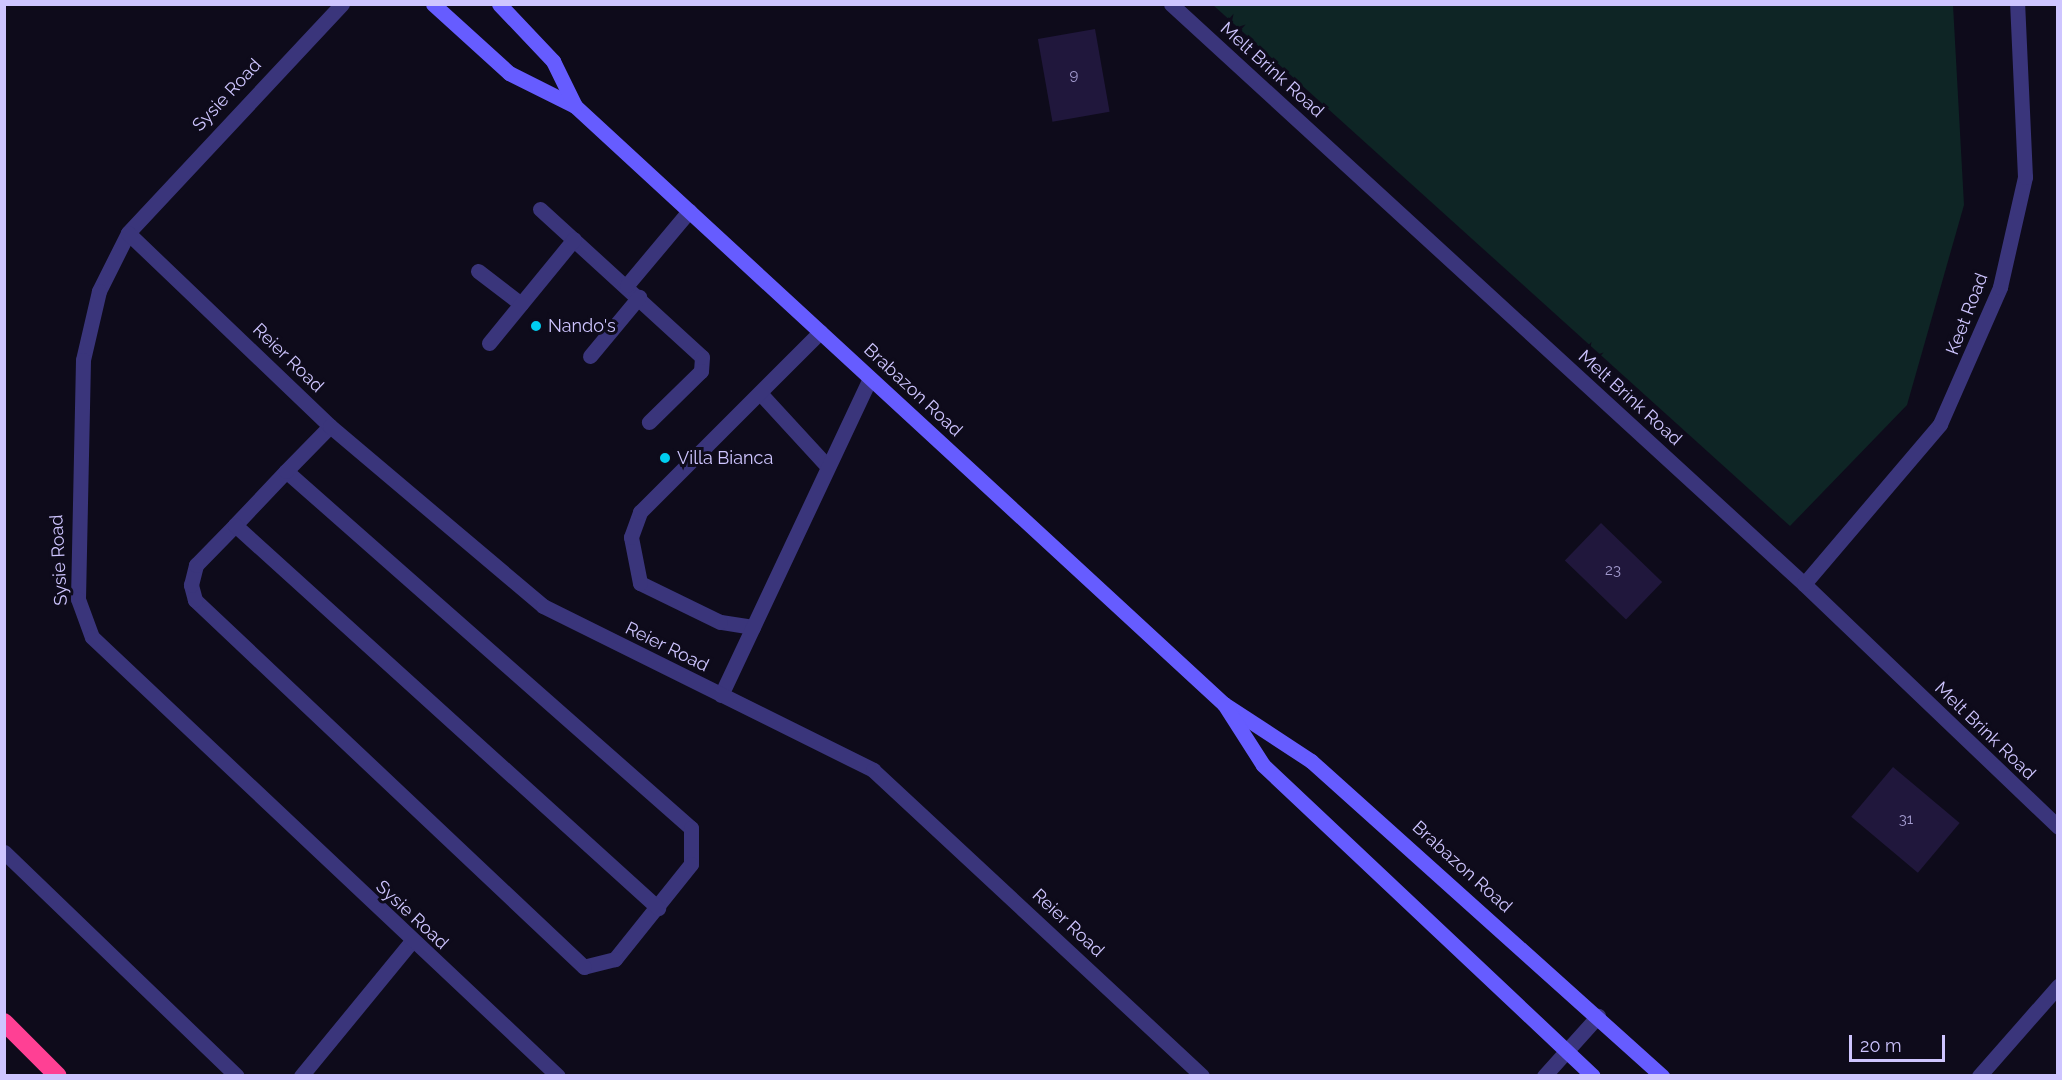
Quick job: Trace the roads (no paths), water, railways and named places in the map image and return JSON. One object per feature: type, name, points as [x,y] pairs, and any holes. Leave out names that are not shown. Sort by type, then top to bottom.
[{"type":"highway","points":[[4,1022],[58,1076]]},
{"type":"main road","name":"Brabazon Road","points":[[433,4],[509,73],[575,106],[1224,704],[1311,761],[1598,1016],[1662,1076]]},
{"type":"main road","name":"Brabazon Road","points":[[499,4],[553,61],[575,106]]},
{"type":"main road","name":"Brabazon Road","points":[[1224,704],[1263,765],[1593,1076]]},
{"type":"street","name":"Sysie Road","points":[[342,4],[236,112],[128,233],[99,291],[86,336],[76,531],[82,618],[92,637],[411,942],[558,1076]]},
{"type":"street","name":"Melt Brink Road","points":[[1171,4],[1804,584],[2058,827]]},
{"type":"street","name":"Keet Road","points":[[1804,584],[1941,424],[2000,287],[2025,177],[2017,4]]},
{"type":"street","points":[[540,209],[627,285],[703,363],[649,422]]},
{"type":"street","points":[[627,285],[689,211]]},
{"type":"street","name":"Reier Road","points":[[128,233],[330,426],[543,606],[854,758],[888,781],[1202,1076]]},
{"type":"street","points":[[489,343],[574,239]]},
{"type":"street","points":[[478,271],[521,304]]},
{"type":"street","points":[[590,356],[639,297]]},
{"type":"street","points":[[753,627],[720,622],[659,596],[640,583],[630,554],[640,512],[820,332]]},
{"type":"street","points":[[721,695],[870,378]]},
{"type":"street","points":[[760,393],[828,467]]},
{"type":"street","points":[[286,471],[691,828],[691,864],[615,959],[584,967],[208,617],[191,585],[196,565],[286,471],[330,426]]},
{"type":"street","points":[[234,525],[658,908]]},
{"type":"street","points":[[4,852],[237,1076]]},
{"type":"street","points":[[301,1076],[411,942]]},
{"type":"street","points":[[1979,1076],[2058,987]]},
{"type":"street","points":[[1544,1076],[1598,1016]]},
{"type":"place","name":"Nando's","points":[[536,326]]},
{"type":"place","name":"Villa Bianca","points":[[665,458]]}]
